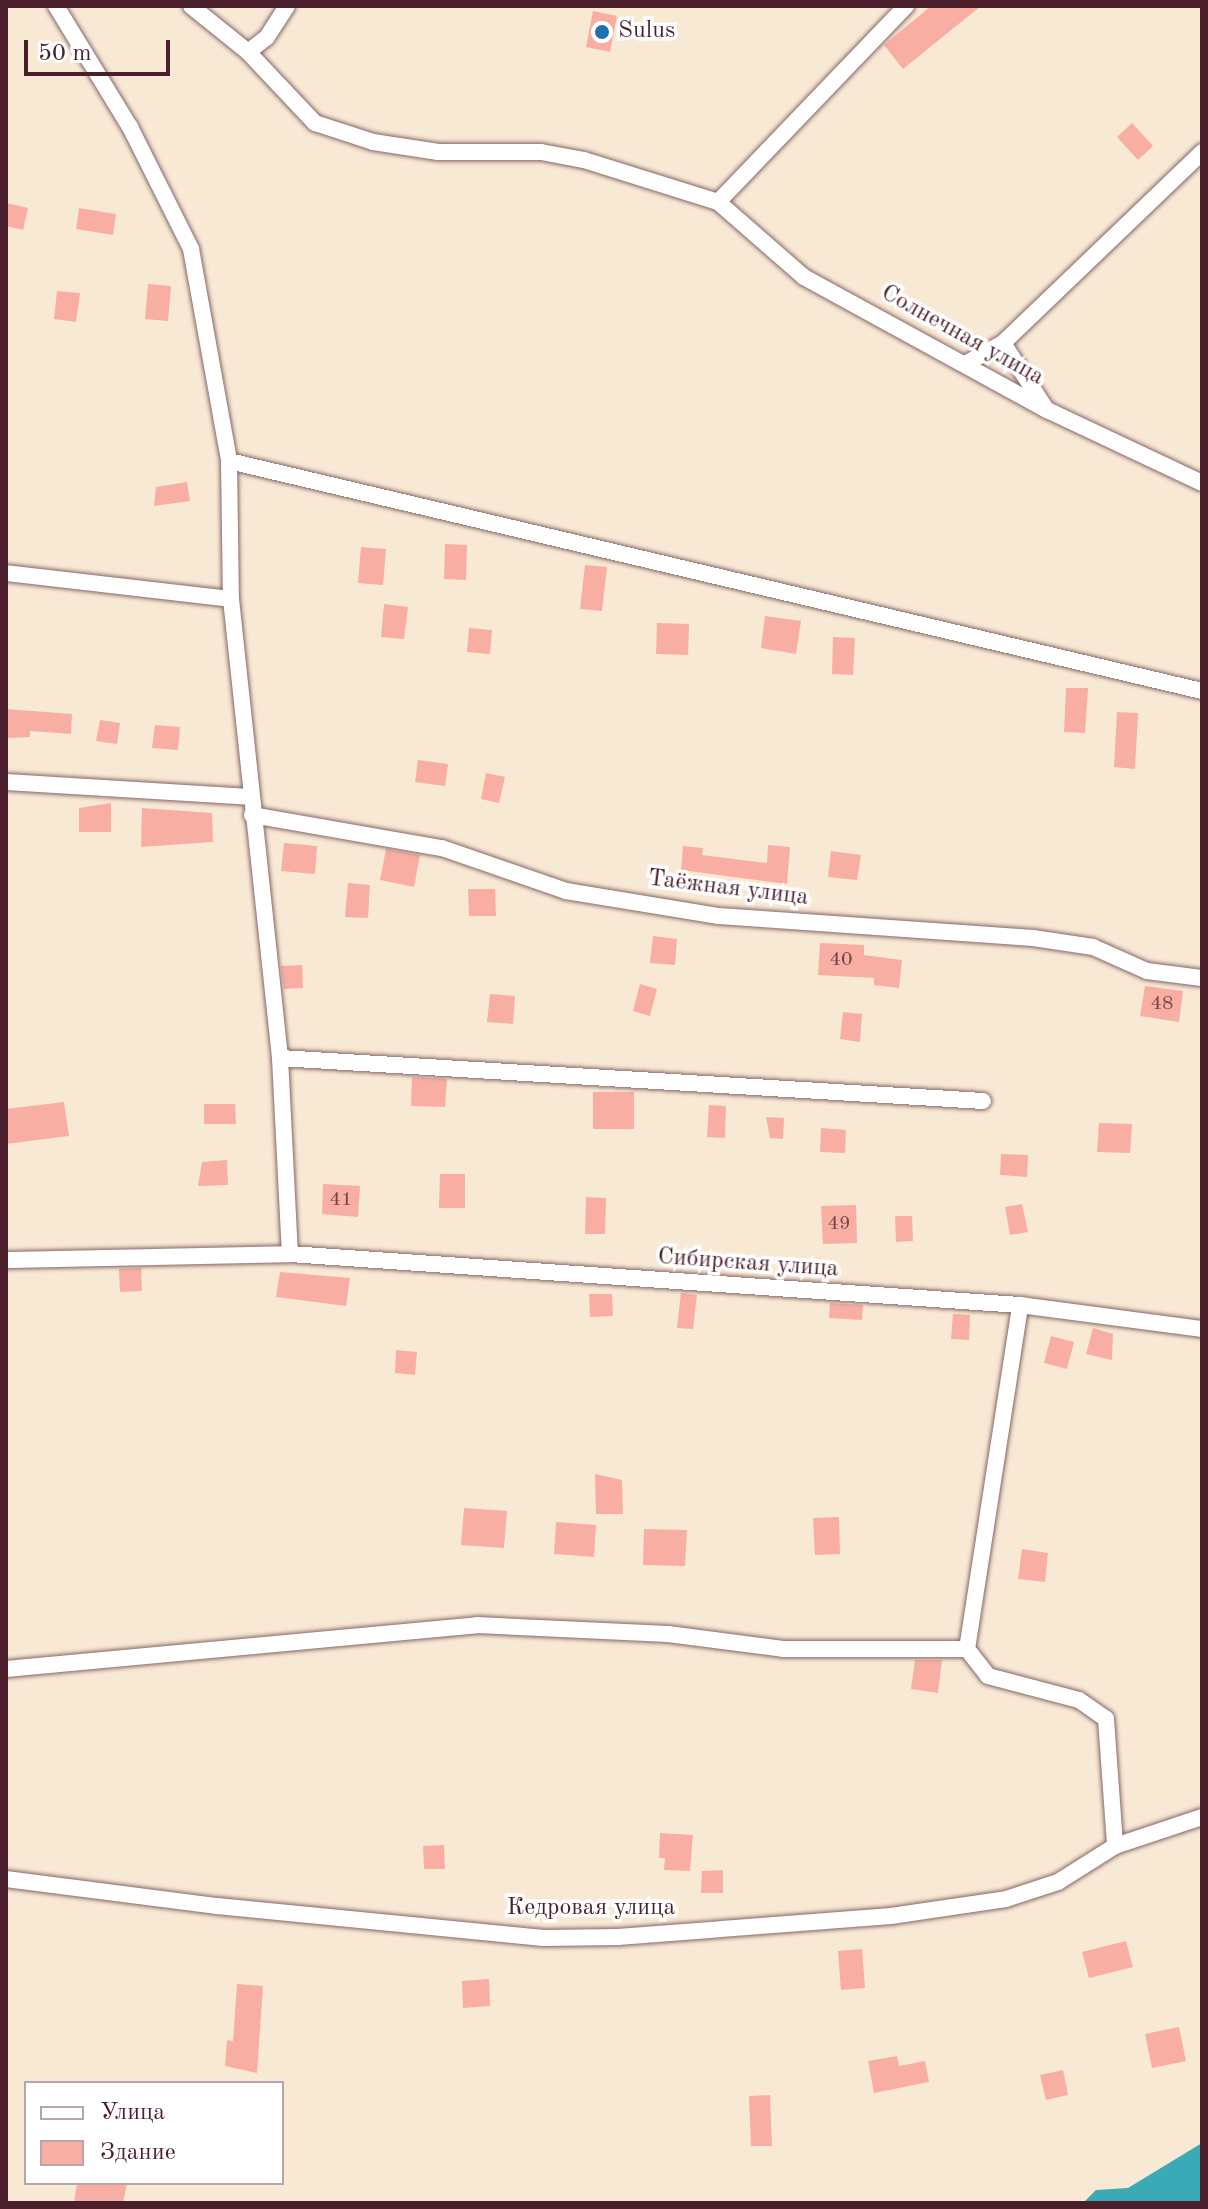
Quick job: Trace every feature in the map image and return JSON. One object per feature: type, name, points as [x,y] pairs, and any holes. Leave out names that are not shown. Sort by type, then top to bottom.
[{"type":"street","points":[[56,6],[130,127],[191,249],[229,461],[231,599],[280,1058],[290,1254]]},
{"type":"street","points":[[191,6],[248,52],[315,123],[373,142],[501,156],[541,152],[718,202],[906,6]]},
{"type":"street","points":[[248,52],[267,37],[287,6]]},
{"type":"street","points":[[965,364],[1003,343],[1202,152]]},
{"type":"street","name":"Солнечная улица","points":[[718,202],[804,277],[1047,410],[1202,483]]},
{"type":"street","points":[[1003,343],[1047,410]]},
{"type":"street","points":[[229,461],[1202,691]]},
{"type":"street","points":[[6,573],[231,599]]},
{"type":"street","points":[[6,782],[250,797]]},
{"type":"street","name":"Таёжная улица","points":[[252,815],[442,848],[566,891],[719,916],[1033,938],[1093,947],[1147,971],[1202,978]]},
{"type":"street","points":[[280,1058],[983,1101]]},
{"type":"street","name":"Сибирская улица","points":[[6,1260],[290,1254],[1020,1305],[1202,1329]]},
{"type":"street","points":[[1020,1305],[967,1649],[988,1676],[1079,1700],[1106,1719],[1115,1846]]},
{"type":"street","points":[[6,1669],[477,1625],[668,1634],[783,1649],[967,1649]]},
{"type":"street","name":"Кедровая улица","points":[[6,1879],[217,1906],[528,1936],[618,1937],[891,1916],[1006,1899],[1058,1882],[1115,1846],[1202,1817]]},
{"type":"water","points":[[1202,2143],[1202,2203],[1083,2203],[1096,2190],[1128,2188]]},
{"type":"building","points":[[931,6],[981,6],[903,69],[884,45]]},
{"type":"building","name":"Sulus","points":[[593,11],[617,16],[610,52],[586,47]]},
{"type":"building","points":[[1132,123],[1153,146],[1138,160],[1117,137]]},
{"type":"building","points":[[6,203],[28,208],[23,230],[6,226]]},
{"type":"building","points":[[79,208],[116,214],[113,235],[76,229]]},
{"type":"building","points":[[148,284],[171,286],[168,321],[145,319]]},
{"type":"building","points":[[57,291],[80,293],[76,322],[54,319]]},
{"type":"building","points":[[187,482],[190,501],[154,506],[156,487]]},
{"type":"building","points":[[445,544],[467,545],[466,580],[444,579]]},
{"type":"building","points":[[361,547],[386,549],[383,585],[358,583]]},
{"type":"building","points":[[585,565],[607,567],[602,611],[580,609]]},
{"type":"building","points":[[384,604],[408,607],[404,639],[381,637]]},
{"type":"building","points":[[765,616],[801,621],[796,654],[761,648]]},
{"type":"building","points":[[657,623],[689,624],[688,655],[656,654]]},
{"type":"building","points":[[469,628],[492,630],[490,654],[467,652]]},
{"type":"building","points":[[833,637],[855,638],[853,675],[832,674]]},
{"type":"building","points":[[1066,688],[1088,688],[1085,733],[1064,732]]},
{"type":"building","points":[[6,709],[72,714],[71,734],[30,731],[30,737],[6,738]]},
{"type":"building","points":[[1117,712],[1138,713],[1135,769],[1114,767]]},
{"type":"building","points":[[100,720],[120,723],[117,744],[96,741]]},
{"type":"building","points":[[155,725],[180,727],[178,750],[152,748]]},
{"type":"building","points":[[418,760],[448,764],[445,786],[415,782]]},
{"type":"building","points":[[486,773],[505,777],[499,803],[481,799]]},
{"type":"building","points":[[111,803],[111,832],[79,832],[79,808]]},
{"type":"building","points":[[142,808],[212,813],[213,842],[141,847]]},
{"type":"building","points":[[284,843],[317,846],[315,874],[281,871]]},
{"type":"building","points":[[768,845],[790,847],[787,884],[681,870],[683,846],[703,848],[702,855],[767,863]]},
{"type":"building","points":[[386,849],[420,855],[414,887],[380,880]]},
{"type":"building","points":[[831,851],[861,855],[857,880],[828,877]]},
{"type":"building","points":[[348,883],[370,885],[368,918],[345,917]]},
{"type":"building","points":[[468,889],[495,889],[496,916],[469,916]]},
{"type":"building","points":[[653,936],[677,939],[675,965],[650,963]]},
{"type":"building","points":[[820,943],[864,945],[864,955],[902,960],[899,988],[874,985],[874,978],[818,975]]},
{"type":"building","points":[[302,965],[303,988],[284,989],[281,966]]},
{"type":"building","points":[[640,984],[657,989],[650,1016],[633,1011]]},
{"type":"building","points":[[1145,986],[1183,991],[1179,1022],[1140,1016]]},
{"type":"building","points":[[490,994],[515,996],[513,1024],[487,1022]]},
{"type":"building","points":[[843,1012],[862,1014],[860,1042],[840,1039]]},
{"type":"building","points":[[412,1077],[447,1079],[445,1107],[411,1106]]},
{"type":"building","points":[[593,1092],[634,1092],[634,1129],[593,1129]]},
{"type":"building","points":[[64,1102],[69,1136],[6,1144],[6,1109]]},
{"type":"building","points":[[204,1104],[235,1104],[236,1124],[204,1124]]},
{"type":"building","points":[[709,1105],[726,1106],[725,1138],[707,1137]]},
{"type":"building","points":[[766,1117],[784,1118],[783,1139],[770,1138]]},
{"type":"building","points":[[1099,1123],[1132,1124],[1130,1153],[1097,1152]]},
{"type":"building","points":[[821,1128],[846,1130],[845,1153],[820,1152]]},
{"type":"building","points":[[1001,1154],[1028,1155],[1027,1177],[1000,1175]]},
{"type":"building","points":[[227,1160],[228,1185],[198,1186],[202,1162]]},
{"type":"building","points":[[440,1174],[465,1174],[465,1208],[439,1208]]},
{"type":"building","points":[[323,1184],[360,1186],[358,1217],[322,1214]]},
{"type":"building","points":[[586,1197],[606,1198],[605,1234],[585,1234]]},
{"type":"building","points":[[1022,1204],[1028,1232],[1010,1235],[1005,1207]]},
{"type":"building","points":[[856,1205],[857,1243],[823,1244],[821,1206]]},
{"type":"building","points":[[895,1216],[912,1216],[913,1241],[896,1242]]},
{"type":"building","points":[[141,1268],[142,1291],[120,1292],[119,1269]]},
{"type":"building","points":[[280,1272],[350,1278],[346,1306],[276,1297]]},
{"type":"building","points":[[681,1293],[697,1295],[693,1329],[677,1328]]},
{"type":"building","points":[[589,1294],[612,1294],[613,1316],[590,1317]]},
{"type":"building","points":[[830,1303],[863,1305],[862,1320],[829,1318]]},
{"type":"building","points":[[953,1314],[970,1315],[969,1340],[951,1339]]},
{"type":"building","points":[[1093,1328],[1113,1334],[1112,1360],[1086,1354]]},
{"type":"building","points":[[1051,1336],[1074,1342],[1067,1369],[1044,1363]]},
{"type":"building","points":[[396,1350],[417,1352],[415,1375],[395,1373]]},
{"type":"building","points":[[595,1474],[622,1480],[623,1514],[596,1514]]},
{"type":"building","points":[[464,1508],[507,1511],[504,1548],[461,1545]]},
{"type":"building","points":[[839,1517],[840,1554],[815,1555],[813,1518]]},
{"type":"building","points":[[556,1522],[596,1525],[594,1557],[554,1554]]},
{"type":"building","points":[[644,1529],[687,1530],[685,1566],[643,1565]]},
{"type":"building","points":[[1022,1549],[1048,1553],[1045,1582],[1018,1579]]},
{"type":"building","points":[[915,1660],[942,1660],[938,1693],[911,1689]]},
{"type":"building","points":[[660,1833],[693,1835],[690,1871],[664,1870],[665,1858],[659,1858]]},
{"type":"building","points":[[444,1845],[445,1869],[424,1869],[423,1846]]},
{"type":"building","points":[[723,1870],[723,1893],[701,1893],[702,1871]]},
{"type":"building","points":[[1126,1941],[1133,1967],[1089,1978],[1082,1952]]},
{"type":"building","points":[[862,1949],[865,1988],[841,1990],[838,1951]]},
{"type":"building","points":[[489,1979],[490,2006],[463,2008],[462,1981]]},
{"type":"building","points":[[237,1984],[263,1986],[257,2073],[225,2066],[227,2040],[233,2041]]},
{"type":"building","points":[[1179,2027],[1186,2061],[1152,2068],[1145,2034]]},
{"type":"building","points":[[897,2056],[899,2066],[925,2061],[929,2082],[874,2093],[868,2061]]},
{"type":"building","points":[[1063,2070],[1068,2095],[1046,2100],[1040,2075]]},
{"type":"building","points":[[770,2095],[772,2146],[751,2146],[749,2096]]},
{"type":"building","points":[[77,2185],[127,2185],[123,2203],[74,2203]]},
{"type":"place","name":"Sulus","points":[[602,32]]}]
